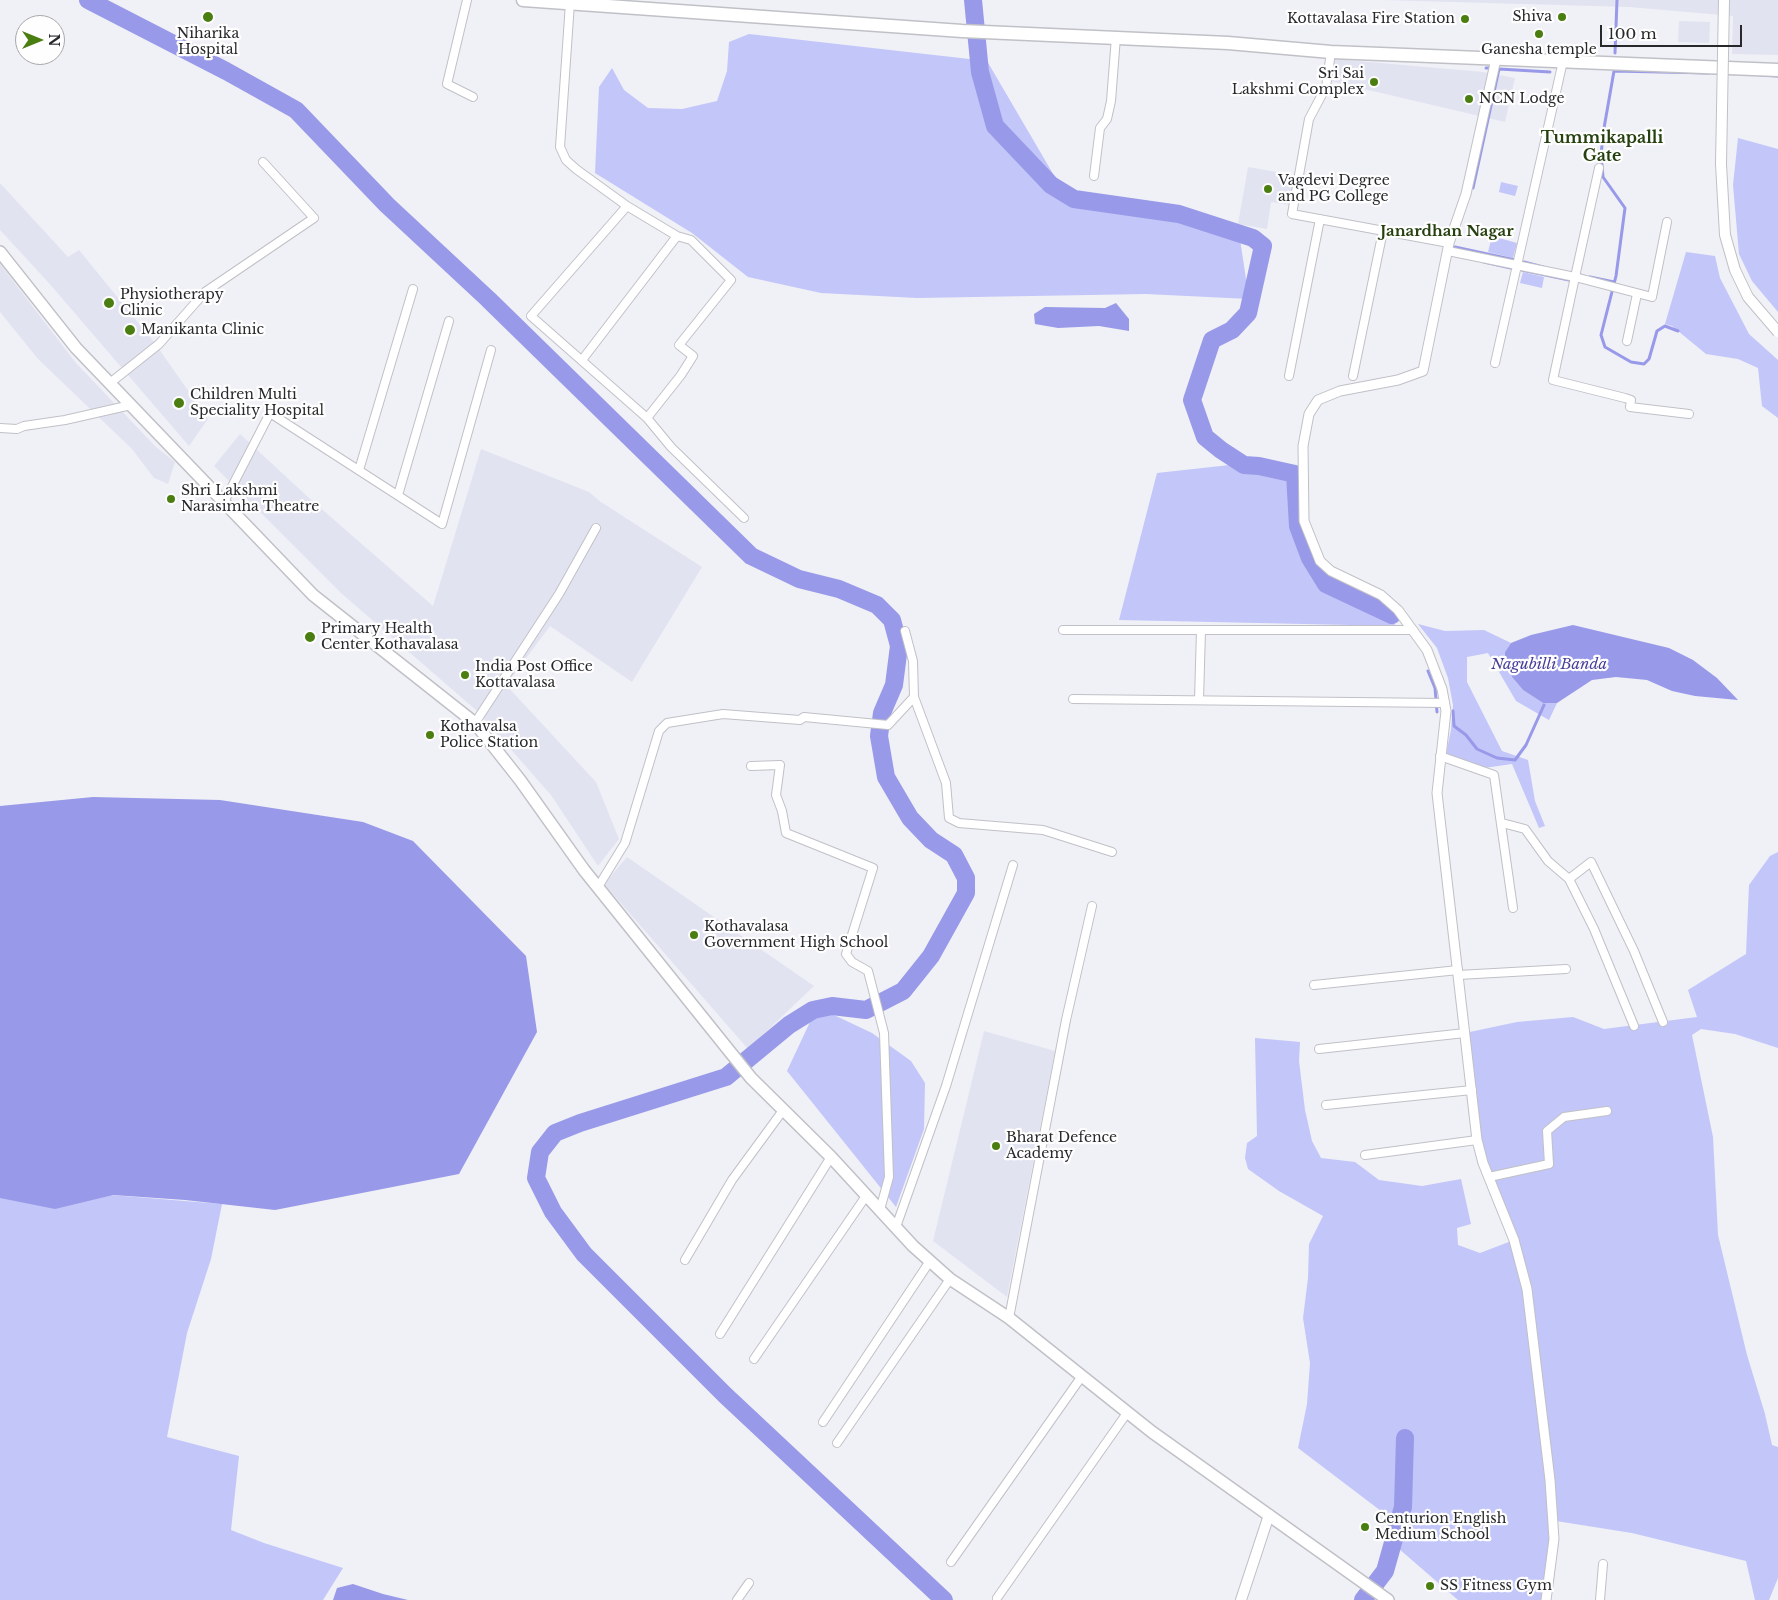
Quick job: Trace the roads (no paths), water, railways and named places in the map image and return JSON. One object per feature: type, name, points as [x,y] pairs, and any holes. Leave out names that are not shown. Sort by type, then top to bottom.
[{"type":"highway","points":[[523,0],[962,31],[1116,36],[1331,52],[1778,70]]},
{"type":"main road","points":[[1724,0],[1721,164],[1725,235],[1734,270],[1748,298],[1778,332]]},
{"type":"main road","points":[[0,252],[76,348],[312,595],[475,723],[598,887],[751,1078],[831,1157],[866,1196],[930,1261],[950,1279],[1009,1318],[1127,1413],[1388,1600]]},
{"type":"main road","points":[[1241,1600],[1269,1515]]},
{"type":"street","points":[[468,0],[447,84],[473,97]]},
{"type":"street","points":[[570,3],[560,147],[566,160],[627,206],[677,236],[691,240],[731,280],[679,345],[693,356],[682,375],[646,418]]},
{"type":"street","points":[[1094,176],[1100,128],[1107,119],[1111,101],[1116,36]]},
{"type":"street","points":[[1331,52],[1326,87],[1309,119],[1292,214],[1383,231],[1652,297],[1667,222]]},
{"type":"street","points":[[1496,59],[1466,194],[1449,247],[1423,371],[1398,380],[1340,391],[1318,400],[1309,414],[1303,446],[1304,522],[1320,561],[1331,571],[1391,602],[1413,630],[1432,661],[1443,703],[1445,726],[1437,793],[1477,1140],[1482,1163],[1514,1240],[1527,1289],[1550,1480],[1554,1538],[1546,1600]]},
{"type":"street","points":[[1495,363],[1563,61]]},
{"type":"street","points":[[110,383],[159,344],[205,292],[314,218],[263,162]]},
{"type":"street","points":[[1599,168],[1553,380],[1626,398],[1631,400],[1630,407],[1689,414]]},
{"type":"street","points":[[627,206],[531,316],[646,418],[671,447],[744,518]]},
{"type":"street","points":[[1289,376],[1320,219]]},
{"type":"street","points":[[1353,376],[1383,231]]},
{"type":"street","points":[[582,360],[677,236]]},
{"type":"street","points":[[359,470],[413,289]]},
{"type":"street","points":[[1627,340],[1637,294]]},
{"type":"street","points":[[398,495],[449,321]]},
{"type":"street","points":[[224,502],[270,413],[442,524],[491,350]]},
{"type":"street","points":[[0,428],[17,429],[131,405]]},
{"type":"street","points":[[475,723],[560,594],[596,528]]},
{"type":"street","points":[[1063,630],[1413,630]]},
{"type":"street","points":[[1199,700],[1200,630]]},
{"type":"street","points":[[905,631],[913,661],[914,697],[946,782],[949,818],[959,823],[1043,830],[1112,852]]},
{"type":"street","points":[[598,887],[624,843],[659,731],[667,723],[723,714],[800,720],[804,717],[888,725],[914,697]]},
{"type":"street","points":[[1073,699],[1443,703]]},
{"type":"street","points":[[1440,756],[1494,775],[1513,908]]},
{"type":"street","points":[[750,766],[780,765],[776,795],[782,811],[786,832],[873,868],[846,954],[852,962],[868,971],[884,1033],[888,1178],[880,1210]]},
{"type":"street","points":[[1502,824],[1525,829],[1548,861],[1570,879],[1594,929],[1634,1026]]},
{"type":"street","points":[[1570,879],[1591,862],[1634,951],[1662,1022]]},
{"type":"street","points":[[896,1227],[946,1086],[1013,865]]},
{"type":"street","points":[[1009,1318],[1066,1020],[1092,906]]},
{"type":"street","points":[[1314,985],[1458,973],[1566,969]]},
{"type":"street","points":[[1319,1049],[1466,1033]]},
{"type":"street","points":[[1326,1105],[1472,1090]]},
{"type":"street","points":[[685,1260],[732,1180],[784,1109]]},
{"type":"street","points":[[1489,1177],[1549,1164],[1547,1131],[1564,1118],[1607,1111]]},
{"type":"street","points":[[1365,1155],[1477,1140]]},
{"type":"street","points":[[720,1334],[831,1157]]},
{"type":"street","points":[[754,1359],[866,1196]]},
{"type":"street","points":[[822,1422],[930,1261]]},
{"type":"street","points":[[837,1443],[950,1279]]},
{"type":"street","points":[[951,1562],[1082,1376]]},
{"type":"street","points":[[997,1598],[1127,1413]]},
{"type":"street","points":[[1600,1600],[1602,1564]]},
{"type":"street","points":[[737,1600],[749,1583]]},
{"type":"water","points":[[1116,303],[1129,319],[1129,331],[1099,326],[1058,328],[1035,324],[1034,314],[1045,307],[1105,308]]},
{"type":"water","name":"Nagubilli Banda","points":[[1573,625],[1669,648],[1693,660],[1717,678],[1738,700],[1695,696],[1672,691],[1647,680],[1616,677],[1592,680],[1557,703],[1543,703],[1523,690],[1512,677],[1505,659],[1505,652],[1511,643],[1531,635]]},
{"type":"water","points":[[93,797],[220,800],[363,822],[413,841],[526,956],[537,1032],[459,1174],[275,1210],[185,1200],[113,1195],[55,1209],[0,1198],[0,806]]},
{"type":"water","points":[[353,1584],[408,1600],[333,1600],[337,1588]]},
{"type":"waterway","points":[[88,0],[226,71],[296,110],[387,205],[488,299],[751,556],[799,579],[839,589],[877,605],[892,620],[899,646],[894,685],[882,713],[879,736],[886,777],[910,818],[931,840],[954,855],[966,878],[966,893],[931,956],[903,991],[866,1010],[832,1006],[813,1010],[789,1025],[726,1077],[580,1123],[555,1133],[540,1152],[536,1178],[553,1212],[584,1254],[725,1395],[944,1600]]},
{"type":"waterway","points":[[973,0],[980,72],[995,126],[1051,185],[1074,199],[1179,214],[1253,238],[1263,246],[1248,313],[1232,330],[1212,340],[1192,400],[1205,437],[1221,450],[1244,465],[1259,466],[1295,474],[1298,526],[1310,558],[1326,584],[1392,615]]},
{"type":"waterway","points":[[1615,53],[1617,0]]},
{"type":"waterway","points":[[1473,188],[1499,69],[1550,72]]},
{"type":"waterway","points":[[1678,331],[1665,326],[1657,331],[1649,359],[1644,364],[1631,362],[1605,347],[1601,335],[1616,276],[1625,208],[1603,177],[1601,154],[1604,128],[1614,71],[1709,73]]},
{"type":"waterway","points":[[1760,75],[1778,76]]},
{"type":"waterway","points":[[1455,247],[1515,260]]},
{"type":"waterway","points":[[1484,262],[1511,268]]},
{"type":"waterway","points":[[1524,262],[1543,267]]},
{"type":"waterway","points":[[1522,270],[1569,280]]},
{"type":"waterway","points":[[1590,277],[1614,282]]},
{"type":"waterway","points":[[1428,671],[1435,688],[1437,712]]},
{"type":"waterway","points":[[1453,711],[1454,726],[1466,735],[1477,749],[1497,758],[1515,760],[1526,745],[1544,705]]},
{"type":"waterway","points":[[1363,1600],[1385,1571],[1403,1507],[1405,1438]]},
{"type":"place","name":"Niharika Hospital","points":[[208,17]]},
{"type":"place","name":"Shiva","points":[[1562,17]]},
{"type":"place","name":"Kottavalasa Fire Station","points":[[1465,19]]},
{"type":"place","name":"Ganesha temple","points":[[1539,34]]},
{"type":"place","name":"Sri Sai Lakshmi Complex","points":[[1374,82]]},
{"type":"place","name":"NCN Lodge","points":[[1469,99]]},
{"type":"place","name":"Vagdevi Degree and PG College","points":[[1268,189]]},
{"type":"place","name":"Physiotherapy Clinic","points":[[109,303]]},
{"type":"place","name":"Manikanta Clinic","points":[[130,330]]},
{"type":"place","name":"Children Multi Speciality Hospital","points":[[179,403]]},
{"type":"place","name":"Shri Lakshmi Narasimha Theatre","points":[[171,499]]},
{"type":"place","name":"Primary Health Center Kothavalasa","points":[[310,637]]},
{"type":"place","name":"India Post Office Kottavalasa","points":[[465,675]]},
{"type":"place","name":"Kothavalsa Police Station","points":[[430,735]]},
{"type":"place","name":"Kothavalasa Government High School","points":[[694,935]]},
{"type":"place","name":"Bharat Defence Academy","points":[[996,1146]]},
{"type":"place","name":"Centurion English Medium School","points":[[1365,1527]]},
{"type":"place","name":"SS Fitness Gym","points":[[1430,1586]]},
{"type":"district","name":"Tummikapalli Gate","points":[[1602,147]]},
{"type":"district","name":"Janardhan Nagar","points":[[1447,232]]}]
